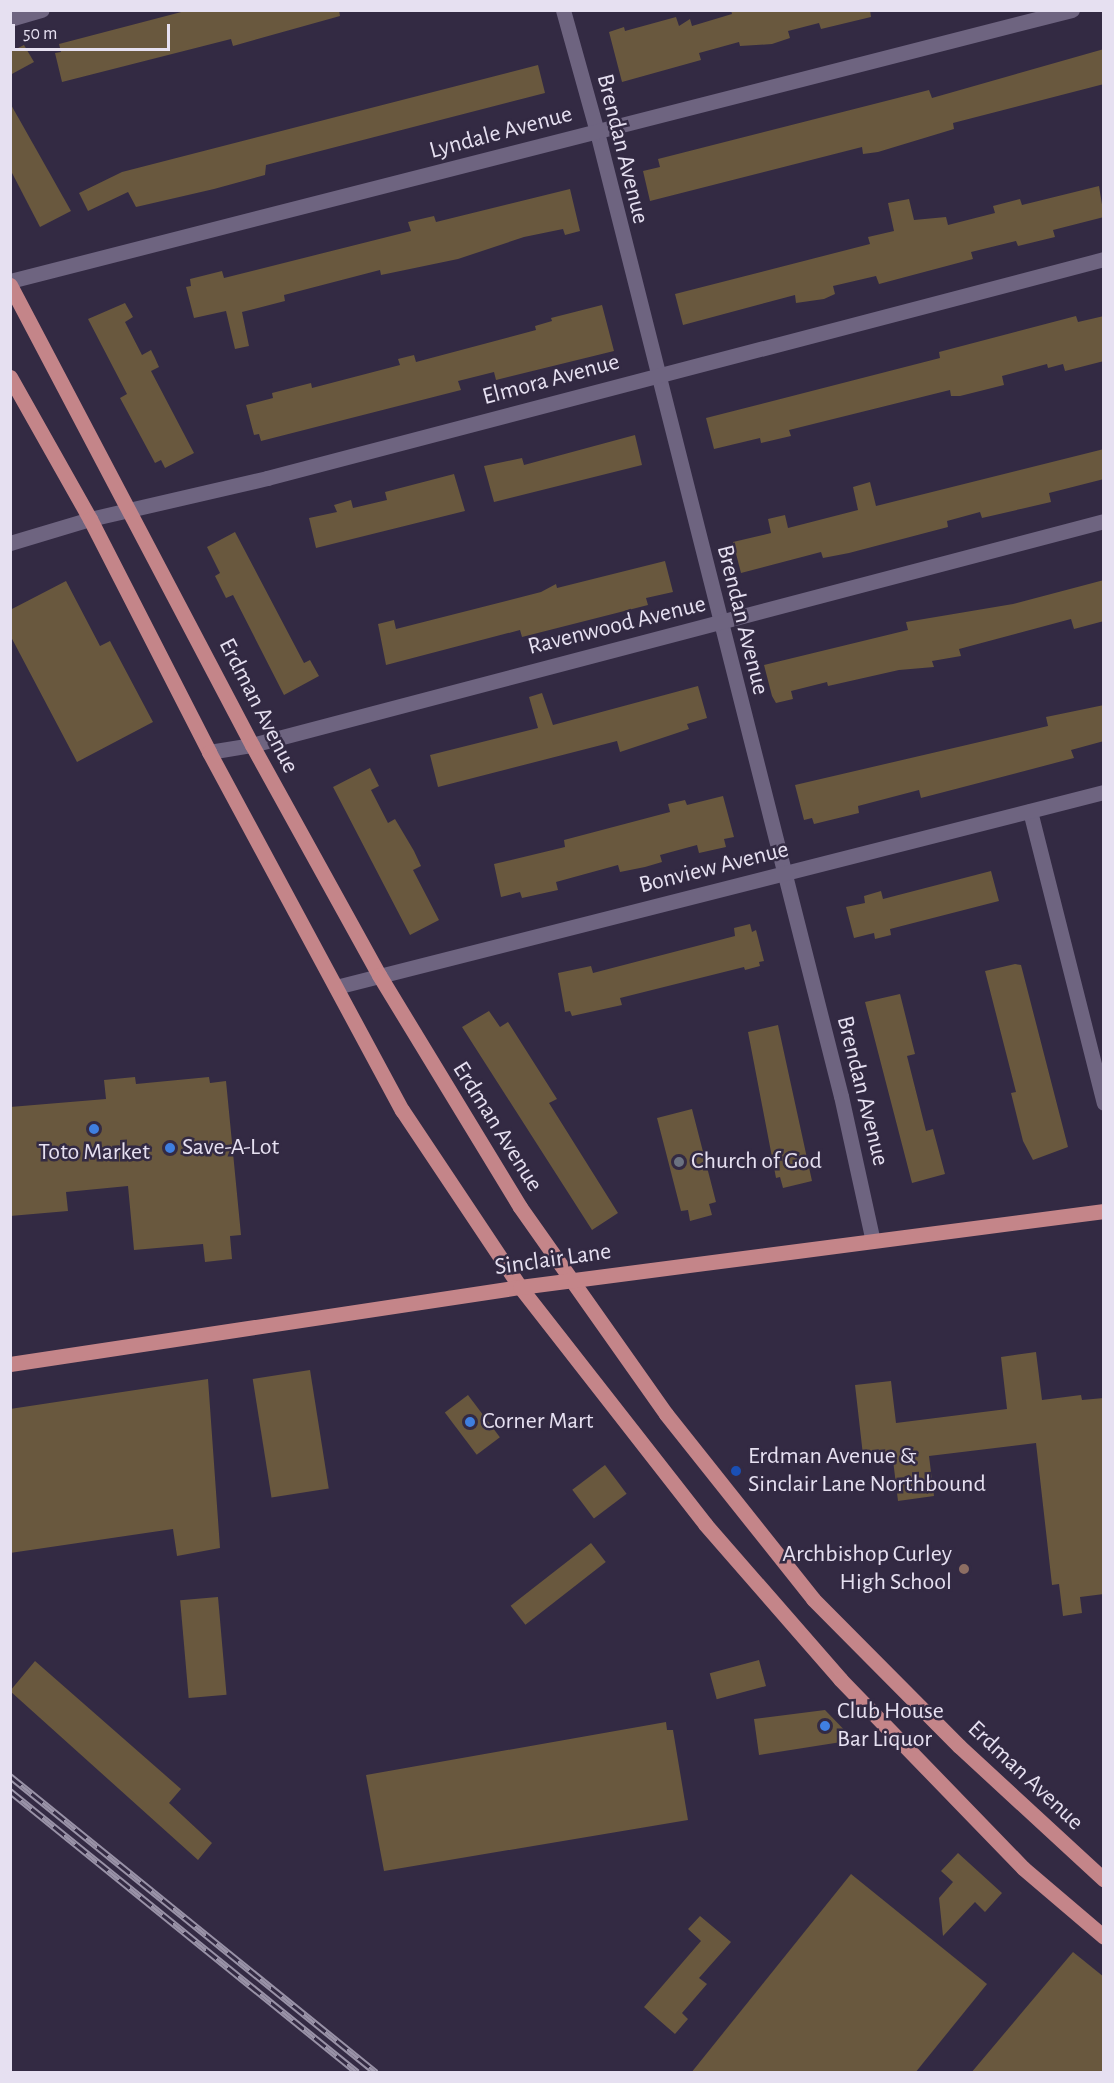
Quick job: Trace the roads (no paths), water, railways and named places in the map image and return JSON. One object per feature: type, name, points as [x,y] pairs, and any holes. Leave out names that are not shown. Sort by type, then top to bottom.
[{"type":"main road","name":"Erdman Avenue","points":[[10,283],[252,745],[379,975],[520,1207],[666,1414],[813,1599],[959,1746],[1104,1880]]},
{"type":"main road","points":[[10,377],[90,519],[209,752],[402,1110],[520,1287],[705,1524],[840,1678],[1023,1868],[1104,1937]]},
{"type":"main road","name":"Sinclair Lane","points":[[10,1364],[520,1287],[1104,1211]]},
{"type":"street","points":[[10,19],[42,10]]},
{"type":"street","name":"Brendan Avenue","points":[[562,10],[597,132],[782,874],[841,1096],[873,1241]]},
{"type":"street","name":"Lyndale Avenue","points":[[10,283],[1072,10]]},
{"type":"street","name":"Elmora Avenue","points":[[10,543],[90,519],[129,511],[1104,259]]},
{"type":"street","name":"Ravenwood Avenue","points":[[209,752],[252,745],[1104,521]]},
{"type":"street","name":"Bonview Avenue","points":[[336,987],[1104,792]]},
{"type":"street","points":[[1030,811],[1104,1103]]},
{"type":"railway","points":[[10,1776],[376,2072]]},
{"type":"railway","points":[[10,1791],[357,2072]]},
{"type":"place","name":"Toto Market","points":[[94,1129]]},
{"type":"place","name":"Save-A-Lot","points":[[170,1148]]},
{"type":"place","name":"Church of God","points":[[679,1162]]},
{"type":"place","name":"Corner Mart","points":[[470,1422]]},
{"type":"place","name":"Erdman Avenue & Sinclair Lane Northbound","points":[[736,1471]]},
{"type":"place","name":"Archbishop Curley High School","points":[[964,1569]]},
{"type":"place","name":"Club House Bar Liquor","points":[[825,1726]]}]
